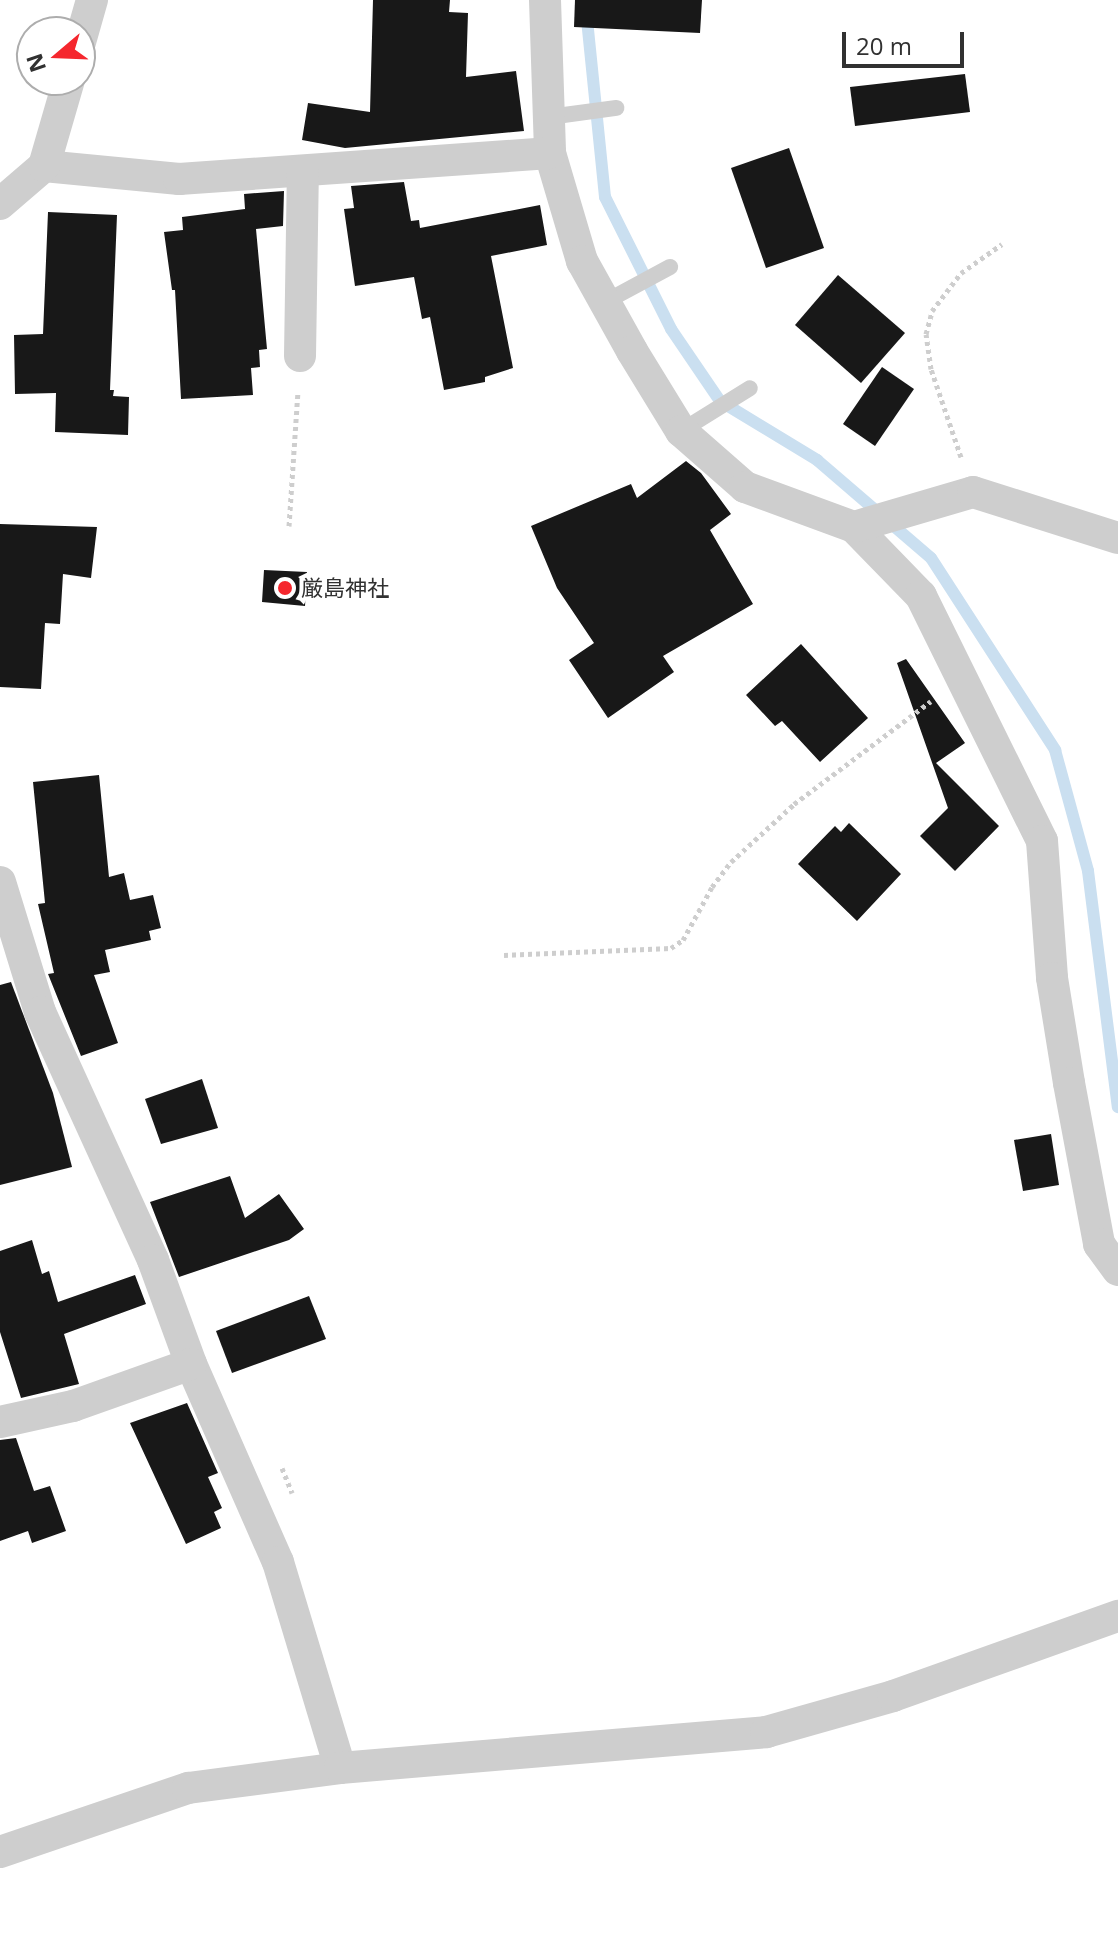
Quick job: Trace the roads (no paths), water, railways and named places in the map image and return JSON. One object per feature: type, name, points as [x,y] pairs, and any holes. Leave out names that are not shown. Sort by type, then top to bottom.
[{"type":"street","points":[[545,0],[559,116],[550,153],[582,261],[614,298],[691,425],[745,487],[855,527],[921,596],[1042,841],[1052,978],[1069,1083],[1099,1244],[1118,1270]]},
{"type":"street","points":[[0,204],[44,166],[64,96]]},
{"type":"street","points":[[44,166],[179,179],[550,153]]},
{"type":"street","points":[[300,356],[303,171]]},
{"type":"street","points":[[855,527],[973,492],[1118,538]]},
{"type":"street","points":[[0,882],[40,1012],[153,1260],[191,1364],[278,1562],[340,1768]]},
{"type":"street","points":[[0,1422],[73,1406],[191,1364]]},
{"type":"street","points":[[0,1852],[188,1788],[340,1768],[766,1732],[893,1696],[1118,1616]]},
{"type":"lane","points":[[559,116],[616,108]]},
{"type":"lane","points":[[614,298],[670,267]]},
{"type":"lane","points":[[691,425],[750,388]]},
{"type":"waterway","points":[[585,0],[605,197],[671,329],[720,401],[817,460],[931,558],[1055,750],[1088,871],[1118,1107]]},
{"type":"place","name":"厳島神社","points":[[285,588]]}]
